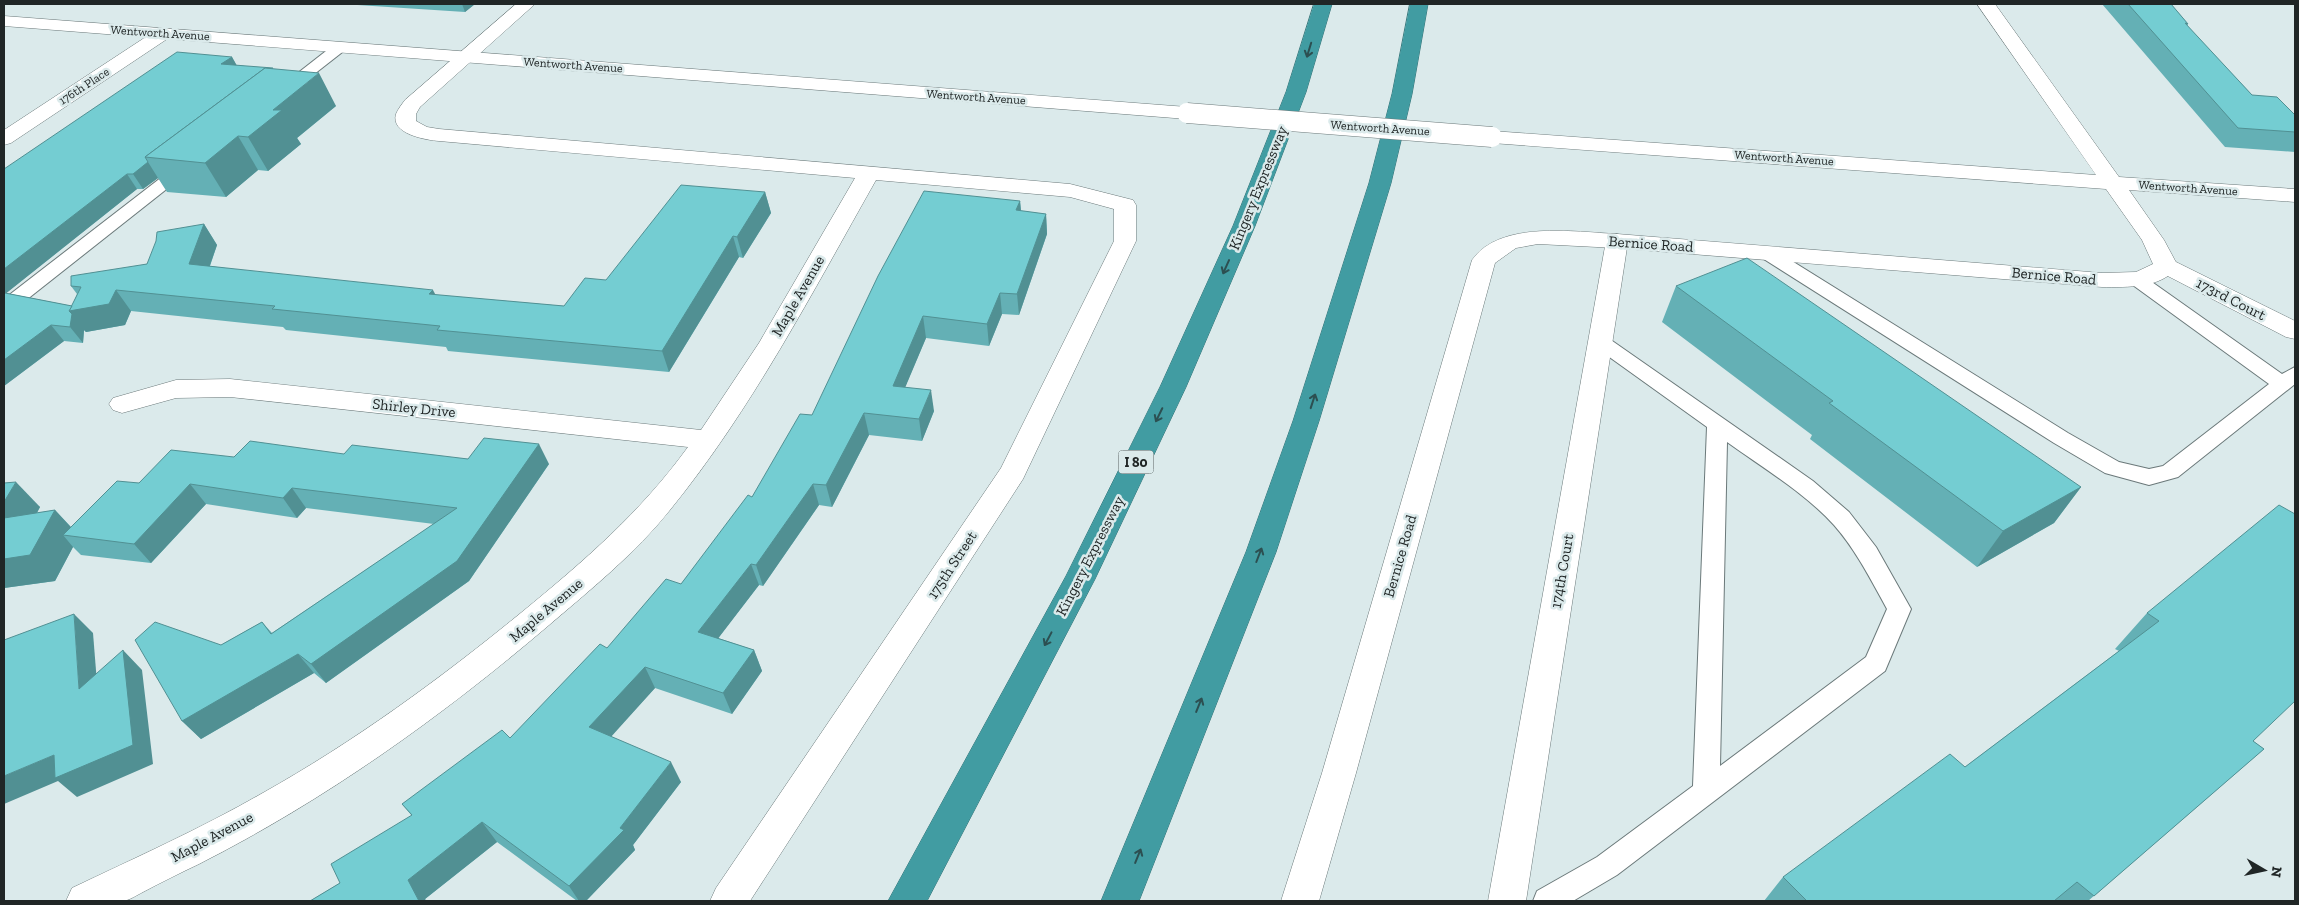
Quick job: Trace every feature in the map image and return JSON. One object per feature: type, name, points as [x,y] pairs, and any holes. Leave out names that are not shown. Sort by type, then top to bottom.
[{"type":"highway","name":"Kingery Expressway","points":[[907,901],[1080,579],[1172,387],[1244,226],[1296,92],[1323,4]]},
{"type":"highway","points":[[1120,901],[1260,552],[1306,420],[1380,183],[1402,94],[1419,4]]},
{"type":"street","points":[[526,4],[412,104],[406,114],[406,123],[422,133],[439,135],[869,173]]},
{"type":"street","points":[[1986,4],[2153,240],[2166,266]]},
{"type":"street","name":"Wentworth Avenue","points":[[4,20],[1492,137],[2295,196]]},
{"type":"street","name":"176th Place","points":[[4,139],[164,33]]},
{"type":"street","name":"175th Street","points":[[729,901],[1013,472],[1125,241],[1125,205],[1070,191],[869,173]]},
{"type":"street","name":"Maple Avenue","points":[[85,901],[180,855],[300,790],[406,718],[508,642],[597,566],[659,504],[708,440],[755,371],[869,173]]},
{"type":"street","name":"Bernice Road","points":[[1300,901],[1339,773],[1484,260],[1509,243],[1538,237],[1765,252],[2102,280],[2136,279],[2156,276],[2166,266]]},
{"type":"street","name":"174th Court","points":[[1507,901],[1617,241]]},
{"type":"street","name":"173rd Court","points":[[2166,266],[2295,331]]},
{"type":"street","name":"Shirley Drive","points":[[122,404],[176,389],[230,388],[708,440]]},
{"type":"lane","points":[[276,97],[340,47]]},
{"type":"lane","points":[[4,308],[199,156]]},
{"type":"lane","points":[[1765,252],[2061,438],[2113,468],[2149,476],[2170,472],[2289,379],[2136,279]]},
{"type":"lane","points":[[1547,901],[1607,866],[1876,664],[1899,609],[1868,553],[1841,518],[1805,487],[1600,342]]},
{"type":"lane","points":[[1706,792],[1717,424]]},
{"type":"building","points":[[2128,4],[2171,4],[2188,24],[2185,23],[2252,95],[2277,97],[2295,115],[2295,132],[2238,128]]},
{"type":"building","points":[[177,52],[232,57],[221,64],[273,68],[265,68],[145,157],[148,162],[133,174],[127,174],[4,269],[4,169]]},
{"type":"building","points":[[265,68],[319,73],[273,110],[282,110],[248,137],[238,136],[205,163],[145,157]]},
{"type":"building","points":[[681,185],[765,192],[737,237],[733,236],[662,351],[437,330],[440,326],[272,309],[275,306],[116,290],[109,304],[69,311],[81,287],[71,286],[71,276],[147,264],[156,241],[157,232],[204,224],[189,264],[433,290],[429,294],[564,306],[585,278],[606,280]]},
{"type":"building","points":[[924,191],[1020,201],[1016,210],[1046,214],[1017,294],[1000,293],[987,324],[923,316],[893,386],[931,390],[919,419],[864,413],[826,485],[813,484],[756,565],[751,564],[698,632],[754,650],[723,693],[645,667],[589,727],[671,762],[620,828],[624,830],[569,886],[482,822],[408,880],[419,901],[310,901],[340,883],[331,864],[412,815],[402,804],[502,730],[510,738],[600,644],[607,648],[666,579],[681,584],[748,495],[752,497],[800,414],[812,415],[878,276]]},
{"type":"building","points":[[1747,258],[2081,487],[2003,531],[1829,403],[1833,401],[1676,286]]},
{"type":"building","points":[[5,293],[72,306],[69,311],[72,314],[70,327],[51,325],[4,360]]},
{"type":"building","points":[[484,438],[539,444],[457,561],[311,664],[298,654],[182,721],[135,640],[155,622],[221,645],[262,622],[271,634],[457,508],[292,488],[283,498],[190,484],[134,544],[63,535],[117,481],[139,483],[171,450],[234,457],[250,441],[344,454],[352,445],[468,459]]},
{"type":"building","points":[[16,482],[4,502],[4,483]]},
{"type":"building","points":[[2279,505],[2295,514],[2295,701],[2253,741],[2264,749],[2094,896],[2077,882],[2054,901],[1807,901],[1783,877],[1950,754],[1965,767],[2159,621],[2147,613]]},
{"type":"building","points":[[55,510],[30,555],[4,559],[4,518]]},
{"type":"building","points":[[74,614],[79,689],[123,650],[133,745],[55,778],[54,755],[4,776],[4,640]]}]
